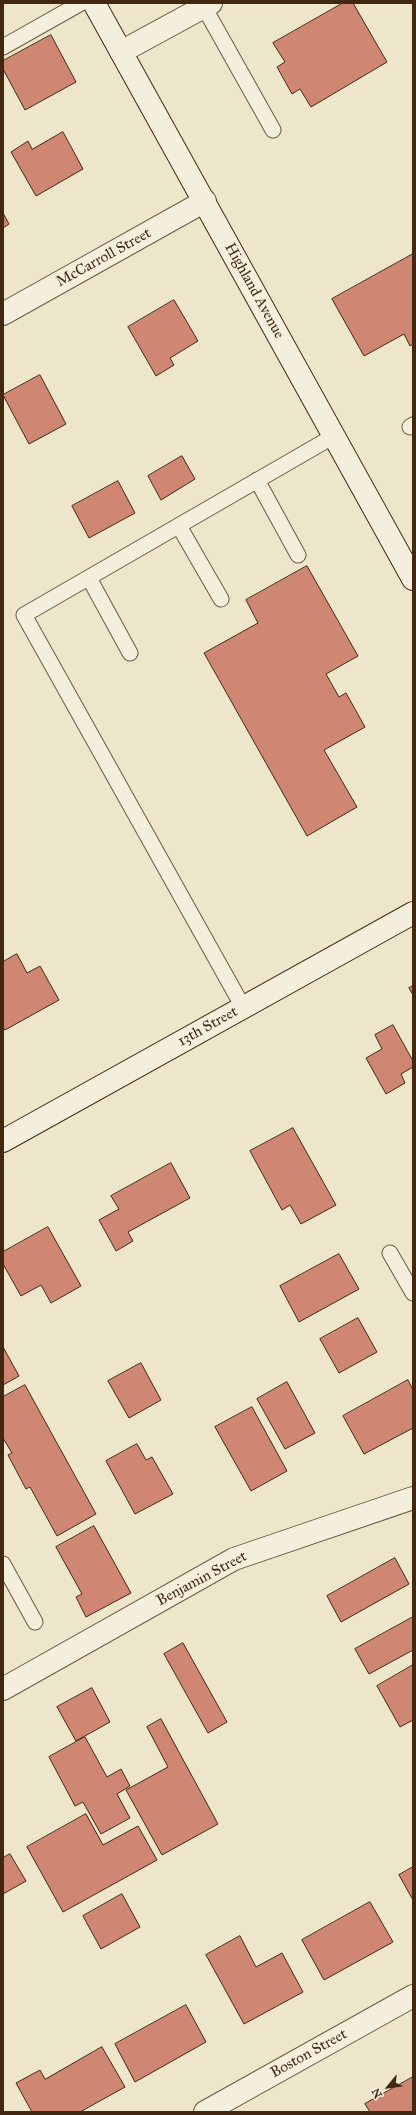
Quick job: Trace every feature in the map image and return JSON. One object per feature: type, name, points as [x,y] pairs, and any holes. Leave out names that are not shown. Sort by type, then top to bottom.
[{"type":"main road","name":"Highland Avenue","points":[[94,3],[413,579]]},
{"type":"main road","points":[[121,52],[207,5]]},
{"type":"main road","name":"McCarroll Street","points":[[3,314],[205,201]]},
{"type":"main road","name":"13th Street","points":[[3,1140],[413,913]]},
{"type":"main road","name":"Benjamin Street","points":[[3,1689],[234,1559],[411,1502]]},
{"type":"main road","name":"Boston Street","points":[[205,2112],[413,1996]]},
{"type":"lane","points":[[3,47],[81,3]]},
{"type":"lane","points":[[207,5],[273,130]]},
{"type":"lane","points":[[243,1007],[24,615],[334,436]]},
{"type":"lane","points":[[257,480],[298,555]]},
{"type":"lane","points":[[179,526],[221,599]]},
{"type":"lane","points":[[89,578],[130,653]]},
{"type":"lane","points":[[390,1253],[413,1293]]},
{"type":"lane","points":[[3,1564],[35,1622]]},
{"type":"building","points":[[343,3],[353,3],[387,62],[311,107],[300,89],[292,94],[277,67],[285,62],[273,43]]},
{"type":"building","points":[[51,35],[76,82],[25,110],[3,69],[3,61]]},
{"type":"building","points":[[63,132],[83,169],[36,196],[11,152],[28,141],[32,149]]},
{"type":"building","points":[[3,213],[9,224],[3,228]]},
{"type":"building","points":[[413,254],[413,344],[410,346],[404,334],[364,356],[332,299]]},
{"type":"building","points":[[174,300],[198,341],[170,358],[174,365],[156,376],[128,327]]},
{"type":"building","points":[[40,375],[66,424],[29,444],[3,395]]},
{"type":"building","points":[[182,456],[195,479],[161,500],[148,476]]},
{"type":"building","points":[[118,481],[135,513],[89,538],[72,506]]},
{"type":"building","points":[[307,566],[358,656],[326,674],[339,697],[346,693],[365,727],[324,750],[357,807],[307,836],[204,653],[258,623],[246,600]]},
{"type":"building","points":[[17,954],[27,973],[40,966],[59,1000],[5,1030],[3,1027],[3,962]]},
{"type":"building","points":[[413,986],[413,995],[409,988]]},
{"type":"building","points":[[393,1025],[413,1061],[413,1067],[401,1074],[405,1083],[386,1094],[366,1058],[382,1049],[375,1035]]},
{"type":"building","points":[[293,1128],[336,1205],[301,1224],[290,1205],[282,1210],[250,1151]]},
{"type":"building","points":[[171,1163],[190,1198],[128,1232],[133,1241],[116,1251],[99,1220],[119,1209],[111,1196]]},
{"type":"building","points":[[48,1227],[81,1286],[51,1303],[41,1285],[21,1296],[3,1264],[3,1252]]},
{"type":"building","points":[[339,1254],[359,1289],[299,1322],[280,1286]]},
{"type":"building","points":[[358,1318],[377,1352],[339,1373],[320,1339]]},
{"type":"building","points":[[3,1347],[19,1376],[3,1385]]},
{"type":"building","points":[[141,1363],[161,1400],[129,1418],[108,1381]]},
{"type":"building","points":[[408,1380],[413,1390],[413,1428],[364,1454],[343,1416]]},
{"type":"building","points":[[287,1382],[315,1433],[285,1449],[257,1399]]},
{"type":"building","points":[[25,1385],[96,1514],[57,1536],[30,1487],[26,1489],[8,1455],[12,1453],[3,1438],[3,1397]]},
{"type":"building","points":[[252,1407],[287,1471],[251,1491],[215,1427]]},
{"type":"building","points":[[137,1444],[146,1460],[152,1457],[173,1494],[135,1514],[106,1461]]},
{"type":"building","points":[[94,1526],[131,1593],[86,1617],[76,1597],[82,1594],[56,1547]]},
{"type":"building","points":[[395,1558],[409,1584],[341,1622],[327,1596]]},
{"type":"building","points":[[413,1617],[413,1650],[369,1674],[355,1649]]},
{"type":"building","points":[[183,1643],[227,1722],[208,1733],[164,1654]]},
{"type":"building","points":[[413,1665],[413,1720],[400,1727],[377,1686]]},
{"type":"building","points":[[92,1688],[110,1722],[76,1741],[57,1707]]},
{"type":"building","points":[[161,1719],[218,1824],[162,1855],[126,1790],[168,1767],[147,1727]]},
{"type":"building","points":[[85,1737],[107,1777],[121,1769],[130,1786],[117,1794],[130,1818],[101,1834],[83,1802],[75,1806],[49,1757]]},
{"type":"building","points":[[86,1814],[103,1845],[138,1826],[157,1860],[63,1912],[27,1847]]},
{"type":"building","points":[[10,1854],[26,1881],[3,1894],[3,1858]]},
{"type":"building","points":[[413,1867],[413,1900],[399,1875]]},
{"type":"building","points":[[122,1894],[140,1927],[101,1949],[83,1916]]},
{"type":"building","points":[[370,1902],[393,1942],[324,1980],[302,1940]]},
{"type":"building","points":[[240,1936],[256,1967],[282,1953],[303,1992],[244,2024],[206,1955]]},
{"type":"building","points":[[186,2005],[206,2042],[135,2082],[115,2044]]},
{"type":"building","points":[[102,2047],[125,2087],[80,2112],[32,2112],[16,2083],[40,2070],[45,2079]]},
{"type":"building","points":[[413,2077],[413,2112],[370,2112],[365,2104]]}]
